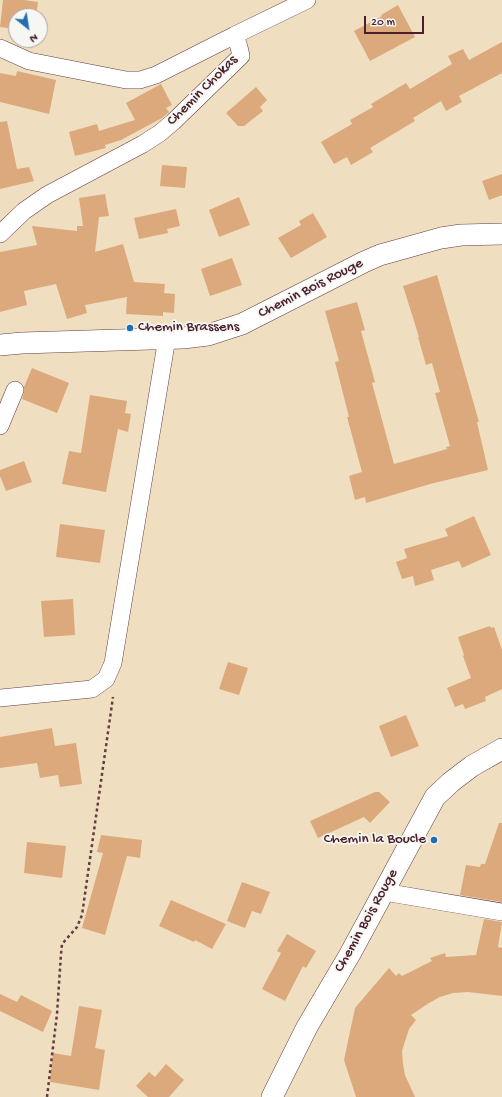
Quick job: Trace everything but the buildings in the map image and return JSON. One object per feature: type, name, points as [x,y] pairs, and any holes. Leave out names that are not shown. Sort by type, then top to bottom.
[{"type":"street","points":[[235,35],[307,0]]},
{"type":"street","name":"Chemin Chokas","points":[[0,48],[30,61],[126,80],[140,80],[156,75],[235,35],[241,56],[174,122],[143,144],[47,195],[24,211],[0,234]]},
{"type":"street","name":"Chemin Bois Rouge","points":[[0,345],[167,338],[208,334],[242,324],[380,255],[441,238],[461,235],[502,234]]},
{"type":"street","points":[[0,698],[92,689],[106,679],[113,663],[167,338]]},
{"type":"street","points":[[0,426],[15,390]]},
{"type":"street","name":"Chemin Bois Rouge","points":[[272,1097],[307,1027],[384,892],[435,798],[451,782],[472,766],[502,749]]},
{"type":"street","points":[[384,892],[502,912]]},
{"type":"path","points":[[47,1097],[57,1014],[62,944],[78,927],[82,915],[111,704]]},
{"type":"place","name":"Chemin Brassens","points":[[130,328]]},
{"type":"place","name":"Chemin la Boucle","points":[[434,840]]}]
